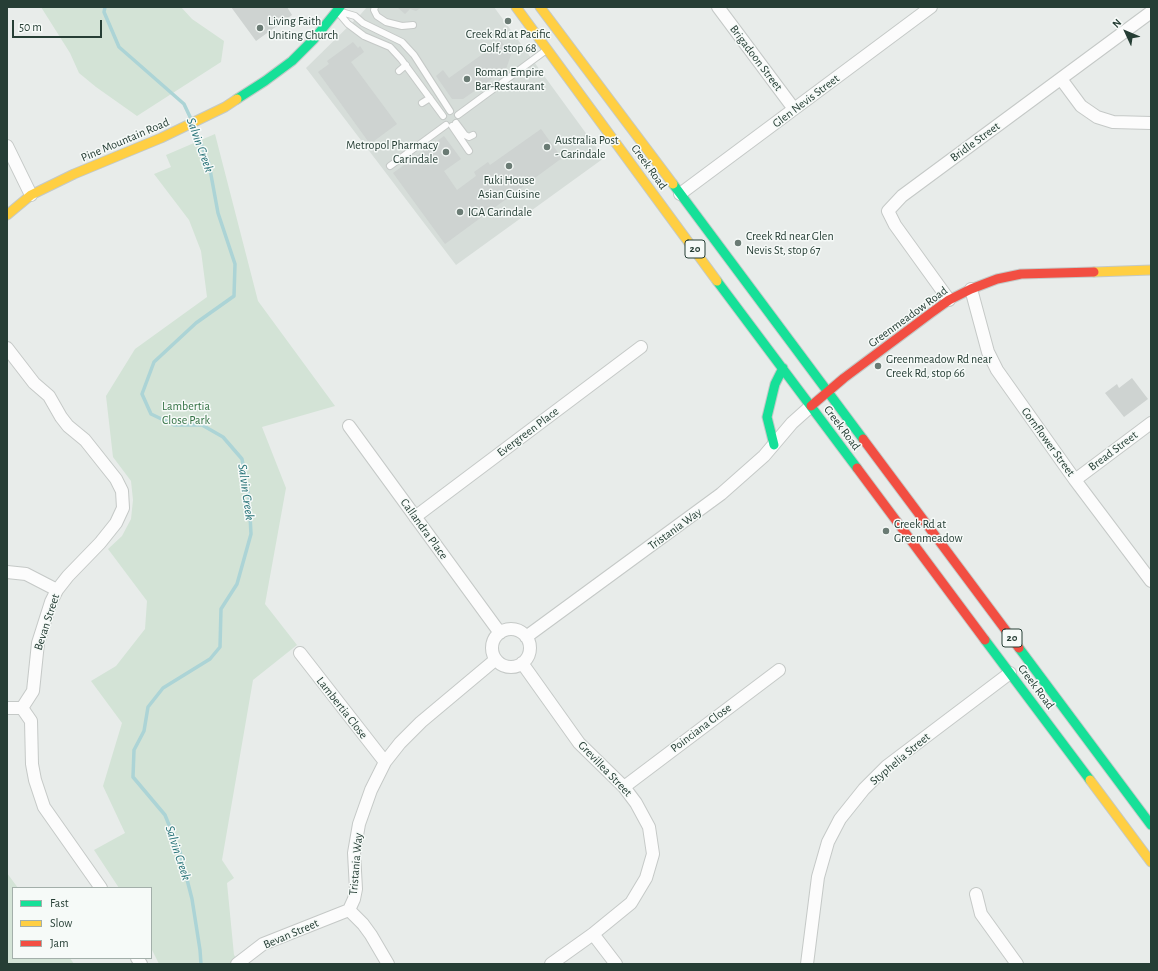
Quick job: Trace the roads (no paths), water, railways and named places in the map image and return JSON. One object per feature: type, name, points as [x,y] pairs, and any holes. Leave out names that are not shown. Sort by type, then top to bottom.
[{"type":"main road","name":"Creek Road","points":[[516,7],[1151,862]]},
{"type":"main road","name":"Creek Road","points":[[540,7],[1151,825]]},
{"type":"main road","name":"Pine Mountain Road","points":[[7,215],[31,195],[74,174],[161,138],[225,107],[292,61],[314,39],[338,9]]},
{"type":"main road","name":"Greenmeadow Road","points":[[811,406],[827,391],[949,300],[972,289],[997,279],[1021,274],[1151,270]]},
{"type":"main road","points":[[774,445],[767,417],[775,384],[783,368]]},
{"type":"street","name":"Brigadoon Street","points":[[718,7],[794,109]]},
{"type":"street","name":"Glen Nevis Street","points":[[680,194],[931,7]]},
{"type":"street","name":"Bridle Street","points":[[949,300],[895,225],[888,211],[902,196],[1151,12]]},
{"type":"street","points":[[1061,79],[1081,106],[1097,117],[1113,122],[1151,123]]},
{"type":"street","points":[[7,146],[31,195]]},
{"type":"street","name":"Cornflower Street","points":[[972,289],[988,352],[1006,383],[1075,480],[1151,581]]},
{"type":"street","name":"Evergreen Place","points":[[415,517],[641,347]]},
{"type":"street","name":"Bevan Street","points":[[7,348],[34,383],[48,396],[60,417],[68,426],[85,440],[116,479],[122,491],[123,508],[116,524],[57,590],[51,602],[38,643],[33,691],[22,708]]},
{"type":"street","name":"Tristania Way","points":[[526,637],[721,494],[753,467],[792,423],[811,406]]},
{"type":"street","name":"Bread Street","points":[[1075,480],[1151,423]]},
{"type":"street","name":"Callandra Place","points":[[349,426],[500,633]]},
{"type":"street","points":[[7,572],[26,574],[57,590]]},
{"type":"street","points":[[506,630],[514,630],[520,632],[526,637],[529,644],[527,658],[516,667],[501,665],[495,660],[492,653],[492,646],[494,638],[500,633],[506,630]]},
{"type":"street","name":"Lambertia Close","points":[[300,653],[385,762]]},
{"type":"street","name":"Tristania Way","points":[[388,964],[367,929],[349,910],[354,899],[356,889],[354,853],[359,824],[371,790],[385,762],[400,742],[421,722],[495,660]]},
{"type":"street","name":"Grevillea Street","points":[[522,663],[579,743],[624,787],[636,803],[649,827],[652,854],[646,878],[631,903],[593,934],[551,964]]},
{"type":"street","name":"Poinciana Close","points":[[624,787],[779,670]]},
{"type":"street","name":"Styphelia Street","points":[[807,964],[818,877],[828,842],[840,819],[864,789],[886,766],[1010,673]]},
{"type":"street","points":[[7,708],[22,708],[31,721],[32,764],[35,780],[44,807],[99,887]]},
{"type":"street","points":[[976,894],[981,914],[1017,964]]},
{"type":"street","name":"Bevan Street","points":[[237,964],[264,944],[349,910]]},
{"type":"street","points":[[593,934],[616,964]]},
{"type":"lane","points":[[375,7],[374,10],[377,16],[386,22],[402,26],[413,25]]},
{"type":"lane","points":[[338,9],[348,24],[364,36],[390,47],[406,65],[443,116]]},
{"type":"lane","points":[[338,9],[355,16],[363,23],[402,42],[414,55],[450,111]]},
{"type":"lane","points":[[458,115],[547,49]]},
{"type":"lane","points":[[400,70],[406,65]]},
{"type":"lane","points":[[422,103],[430,98]]},
{"type":"lane","points":[[451,125],[468,137],[473,135]]},
{"type":"lane","points":[[451,125],[469,151]]},
{"type":"lane","points":[[390,166],[451,125]]},
{"type":"waterway","name":"Salvin Creek","points":[[105,7],[104,12],[119,47],[184,104],[191,119]]},
{"type":"waterway","name":"Salvin Creek","points":[[194,126],[209,164],[218,213],[235,264],[234,296],[196,323],[154,362],[142,394],[151,414],[174,425],[202,425],[223,437],[242,459],[249,497],[251,534],[237,584],[221,609],[220,647],[210,659],[163,688],[148,707],[144,731],[134,750],[133,777],[165,815],[180,852],[192,899],[201,964]]},
{"type":"place","name":"Creek Rd at Pacific Golf, stop 68","points":[[508,21]]},
{"type":"place","name":"Living Faith Uniting Church","points":[[260,28]]},
{"type":"place","name":"Roman Empire Bar-Restaurant","points":[[467,79]]},
{"type":"place","name":"Australia Post - Carindale","points":[[547,147]]},
{"type":"place","name":"Metropol Pharmacy Carindale","points":[[446,152]]},
{"type":"place","name":"Fuki House Asian Cuisine","points":[[509,166]]},
{"type":"place","name":"IGA Carindale","points":[[460,212]]},
{"type":"place","name":"Creek Rd near Glen Nevis St, stop 67","points":[[738,243]]},
{"type":"place","name":"Greenmeadow Rd near Creek Rd, stop 66","points":[[878,366]]},
{"type":"place","name":"Creek Rd at Greenmeadow","points":[[886,531]]},
{"type":"park label","name":"Lambertia Close Park","points":[[186,413]]}]
